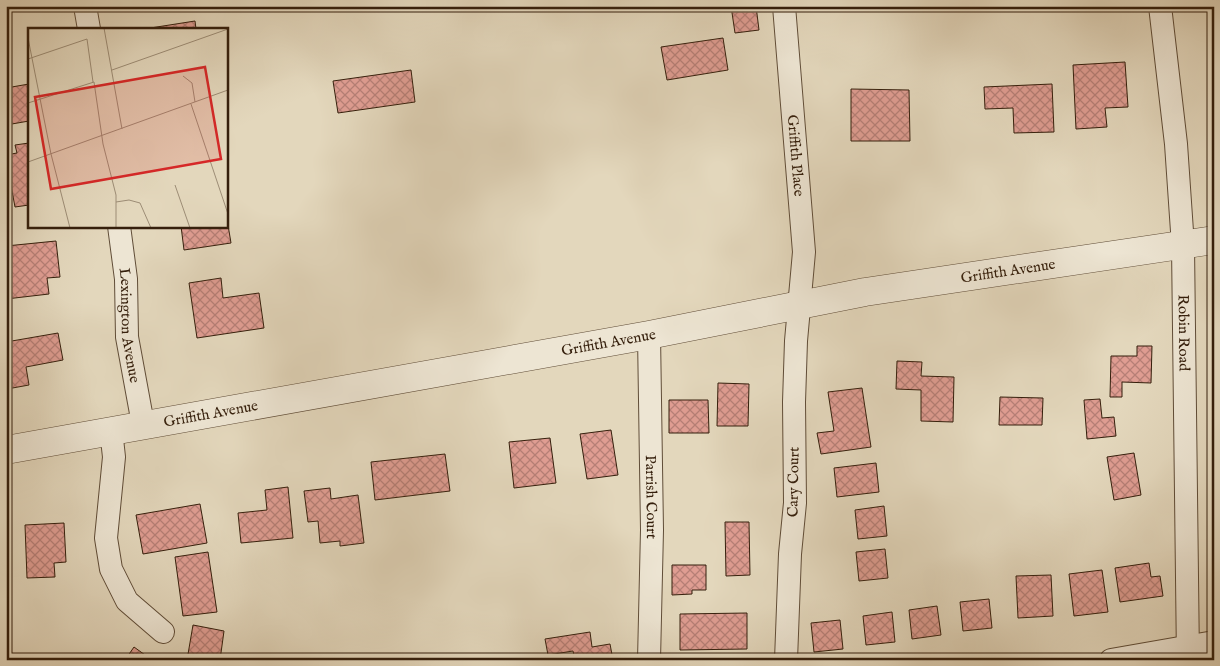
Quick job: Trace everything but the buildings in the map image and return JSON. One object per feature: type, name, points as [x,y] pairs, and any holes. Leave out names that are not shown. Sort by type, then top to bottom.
[{"type":"street","points":[[85,6],[89,28]]},
{"type":"street","name":"Griffith Place","points":[[784,6],[804,252],[801,305]]},
{"type":"street","name":"Robin Road","points":[[1160,6],[1176,144],[1183,246],[1187,653]]},
{"type":"street","name":"Lexington Avenue","points":[[119,228],[126,279],[128,345],[143,424]]},
{"type":"street","name":"Griffith Avenue","points":[[6,450],[649,335],[865,292],[1214,240]]},
{"type":"street","name":"Cary Court","points":[[786,660],[790,554],[795,503],[796,350],[801,305]]},
{"type":"street","name":"Parrish Court","points":[[649,335],[652,530],[650,660]]},
{"type":"street","points":[[111,430],[114,457],[106,538],[111,569],[127,601],[163,632]]},
{"type":"street","points":[[1111,660],[1187,653],[1214,642]]}]
